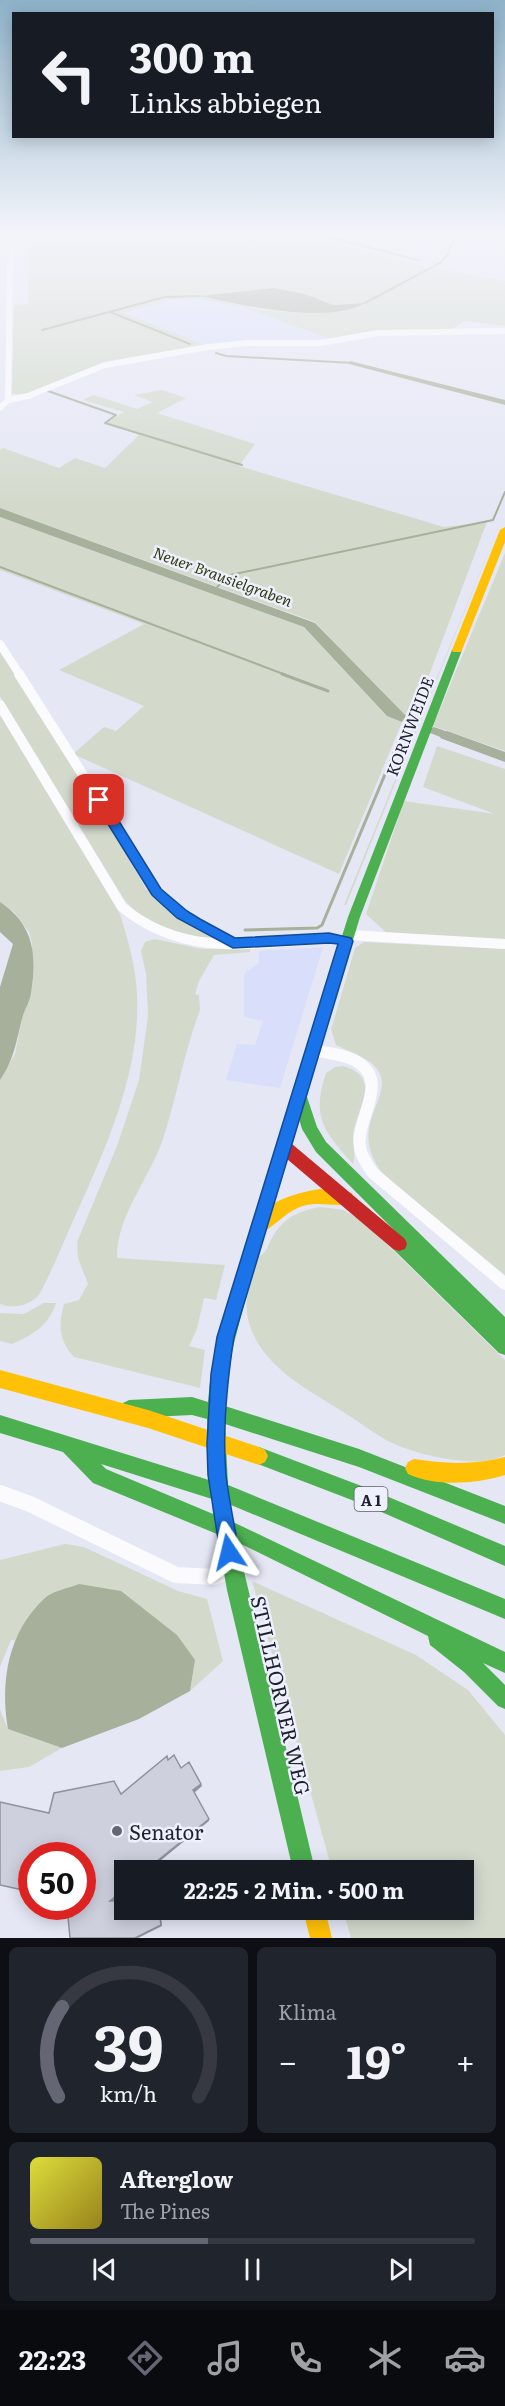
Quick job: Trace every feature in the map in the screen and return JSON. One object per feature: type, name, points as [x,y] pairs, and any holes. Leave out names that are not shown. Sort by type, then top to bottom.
[{"type":"main road","name":"KORNWEIDE","points":[[347,938],[418,746],[505,530]]},
{"type":"main road","name":"STILLHORNER WEG","points":[[302,1860],[232,1570],[217,1475],[217,1408],[226,1337],[347,938]]},
{"type":"main road","points":[[299,1095],[310,1129],[321,1147],[505,1329]]},
{"type":"main road","points":[[283,1146],[301,1144],[321,1147]]},
{"type":"main road","points":[[283,1146],[383,1228],[505,1347]]},
{"type":"main road","points":[[258,1227],[276,1210],[296,1198],[317,1195],[348,1198]]},
{"type":"main road","name":"A 1","points":[[0,1379],[118,1410],[235,1447],[425,1520],[505,1556]]},
{"type":"main road","points":[[118,1410],[192,1406],[359,1458],[505,1515]]},
{"type":"main road","points":[[0,1424],[239,1498],[505,1609]]},
{"type":"main road","points":[[67,1443],[100,1476],[247,1537],[505,1663]]},
{"type":"main road","points":[[359,1458],[442,1473],[489,1472],[505,1466]]},
{"type":"main road","points":[[396,1608],[471,1665],[505,1699]]},
{"type":"main road","points":[[316,1920],[321,1938]]},
{"type":"street","points":[[8,400],[9,324]]},
{"type":"street","points":[[0,408],[8,400],[28,396],[109,363],[208,347],[247,343],[321,343],[382,333],[505,331]]},
{"type":"street","points":[[0,644],[157,892],[182,915],[233,943]]},
{"type":"street","points":[[0,705],[129,914],[144,926],[169,936],[205,942],[347,938],[505,944]]},
{"type":"street","points":[[313,1050],[355,1060],[372,1078],[374,1089],[361,1133],[360,1147],[364,1159],[379,1180],[505,1284]]},
{"type":"street","points":[[0,1493],[30,1504],[176,1575],[214,1577],[232,1570]]},
{"type":"shaded area","points":[[14,324],[152,324],[207,346],[131,357],[24,396],[12,393]]},
{"type":"shaded area","points":[[151,324],[291,324],[331,339],[207,346]]},
{"type":"shaded area","points":[[291,324],[459,324],[451,330],[331,339]]},
{"type":"shaded area","points":[[350,361],[505,400],[505,405],[349,364]]},
{"type":"shaded area","points":[[162,390],[186,398],[157,413],[255,444],[239,466],[444,527],[487,522],[414,715],[406,716],[395,707],[315,622],[0,508],[0,450],[3,448],[59,468],[75,458],[105,468],[139,435],[106,423],[124,412],[83,400],[93,395],[137,409],[153,402],[134,395]]},
{"type":"shaded area","points":[[0,508],[315,623],[406,716],[402,722],[387,716],[304,627],[0,517]]},
{"type":"shaded area","points":[[505,511],[346,905],[344,905]]},
{"type":"shaded area","points":[[0,517],[304,627],[387,716],[402,722],[339,874],[73,754],[104,727],[116,731],[144,706],[59,670],[144,624],[0,570]]},
{"type":"shaded area","points":[[505,553],[505,751],[433,726]]},
{"type":"shaded area","points":[[0,652],[96,801],[146,889],[177,918],[215,938],[190,936],[165,929],[143,916],[124,899],[0,696]]},
{"type":"shaded area","points":[[0,714],[120,914],[129,944],[137,994],[137,1024],[133,1053],[127,1082],[108,1139],[39,1295],[26,1304],[16,1306],[0,1304],[0,1080],[15,1054],[22,1018],[31,992],[32,943],[29,932],[14,912],[0,902]]},
{"type":"shaded area","points":[[447,731],[505,752],[505,762],[440,738]]},
{"type":"shaded area","points":[[437,746],[505,769],[505,941],[390,936],[366,914],[404,801],[495,814],[423,787]]},
{"type":"shaded area","points":[[0,902],[20,920],[26,931],[33,953],[33,979],[12,1058],[0,1080],[0,987],[13,944],[0,932]]},
{"type":"shaded area","points":[[155,939],[202,949],[250,948],[250,952],[214,955],[199,981],[195,994],[199,995],[200,1010],[163,1139],[128,1211],[118,1242],[117,1258],[225,1265],[216,1300],[204,1298],[197,1329],[189,1346],[205,1350],[200,1388],[74,1357],[65,1345],[61,1332],[64,1304],[79,1300],[88,1284],[78,1258],[77,1242],[117,1146],[139,1080],[148,1016],[146,973],[141,951],[145,942]]},
{"type":"shaded area","points":[[364,942],[505,949],[505,1275],[385,1176],[374,1159],[369,1143],[369,1129],[382,1082],[379,1072],[366,1059],[336,1045],[331,1030],[355,948]]},
{"type":"shaded area","points":[[323,947],[280,1088],[226,1080],[237,1044],[255,1045],[263,1021],[244,1017],[244,974],[259,963],[259,951]]},
{"type":"shaded area","points":[[343,1066],[355,1071],[362,1078],[365,1086],[353,1136],[353,1164],[328,1133],[320,1113],[326,1073],[335,1067]]},
{"type":"shaded area","points":[[321,1207],[344,1210],[365,1223],[505,1360],[505,1455],[493,1459],[464,1461],[431,1456],[390,1442],[292,1379],[279,1369],[258,1344],[251,1329],[247,1310],[248,1293],[257,1258],[265,1251],[277,1229],[288,1219],[300,1212]]},
{"type":"shaded area","points":[[44,1303],[56,1303],[45,1323],[27,1337],[12,1344],[0,1341],[0,1313],[24,1314]]},
{"type":"shaded area","points":[[65,1544],[84,1547],[178,1591],[207,1599],[223,1661],[190,1691],[195,1660],[11,1640],[0,1667],[0,1560]]},
{"type":"shaded area","points":[[252,1581],[416,1655],[468,1690],[505,1735],[505,1938],[351,1938],[346,1920],[474,1920],[474,1860],[329,1860]]},
{"type":"shaded area","points":[[79,1584],[121,1591],[177,1635],[195,1660],[190,1691],[139,1719],[62,1748],[8,1729],[6,1675],[15,1642],[32,1611],[48,1596]]},
{"type":"shaded area","points":[[0,1710],[8,1729],[62,1748],[29,1767],[0,1771]]},
{"type":"building","points":[[174,1755],[181,1768],[189,1762],[201,1784],[193,1790],[209,1819],[158,1860],[114,1860],[114,1898],[110,1901],[114,1901],[114,1920],[160,1920],[161,1925],[135,1938],[70,1938],[68,1920],[96,1920],[96,1842],[18,1842],[18,1889],[0,1885],[0,1802],[49,1813],[54,1793],[114,1781],[121,1794],[167,1756],[168,1760]]},
{"type":"waterway","points":[[42,330],[63,324]]},
{"type":"waterway","points":[[141,324],[190,344]]},
{"type":"waterway","points":[[216,353],[226,356],[353,363]]},
{"type":"waterway","points":[[48,391],[116,415],[105,423],[242,465]]},
{"type":"waterway","points":[[214,590],[230,575],[493,520],[505,492]]},
{"type":"waterway","points":[[0,567],[286,675]]},
{"type":"waterway","points":[[282,674],[328,691]]},
{"type":"waterway","name":"Neuer Brausielgraben","points":[[434,731],[461,741]]},
{"type":"waterway","points":[[245,930],[317,928],[322,925],[401,736]]},
{"type":"traffic: fast","points":[[300,1092],[354,917],[457,650]]},
{"type":"traffic: fast","points":[[299,1095],[310,1129],[321,1147],[505,1329]]},
{"type":"traffic: fast","points":[[399,1244],[505,1347]]},
{"type":"traffic: fast","points":[[241,1285],[219,1373],[216,1409],[219,1482],[223,1518],[237,1590],[302,1860]]},
{"type":"traffic: fast","points":[[129,1409],[192,1406],[235,1418],[359,1458],[505,1515]]},
{"type":"traffic: fast","points":[[0,1424],[239,1498],[505,1609]]},
{"type":"traffic: fast","points":[[68,1445],[100,1476],[247,1537],[505,1663]]},
{"type":"traffic: fast","points":[[259,1456],[372,1499],[505,1556]]},
{"type":"traffic: fast","points":[[437,1638],[471,1665],[505,1699]]},
{"type":"traffic: slow","points":[[457,650],[505,530]]},
{"type":"traffic: slow","points":[[258,1227],[277,1211],[298,1200],[321,1196],[346,1198]]},
{"type":"traffic: slow","points":[[0,1379],[148,1419],[259,1456]]},
{"type":"traffic: slow","points":[[414,1468],[460,1473],[505,1466]]},
{"type":"traffic: slow","points":[[316,1920],[321,1938]]},
{"type":"traffic: jam","points":[[241,1285],[300,1092]]},
{"type":"traffic: jam","points":[[283,1146],[399,1244]]},
{"type":"place","name":"Senator","points":[[117,1831]]},
{"type":"route","points":[[99,800],[157,892],[168,904],[195,923],[227,937],[233,943],[329,938],[346,941],[226,1337],[219,1374],[216,1444],[217,1475],[229,1552]]}]
